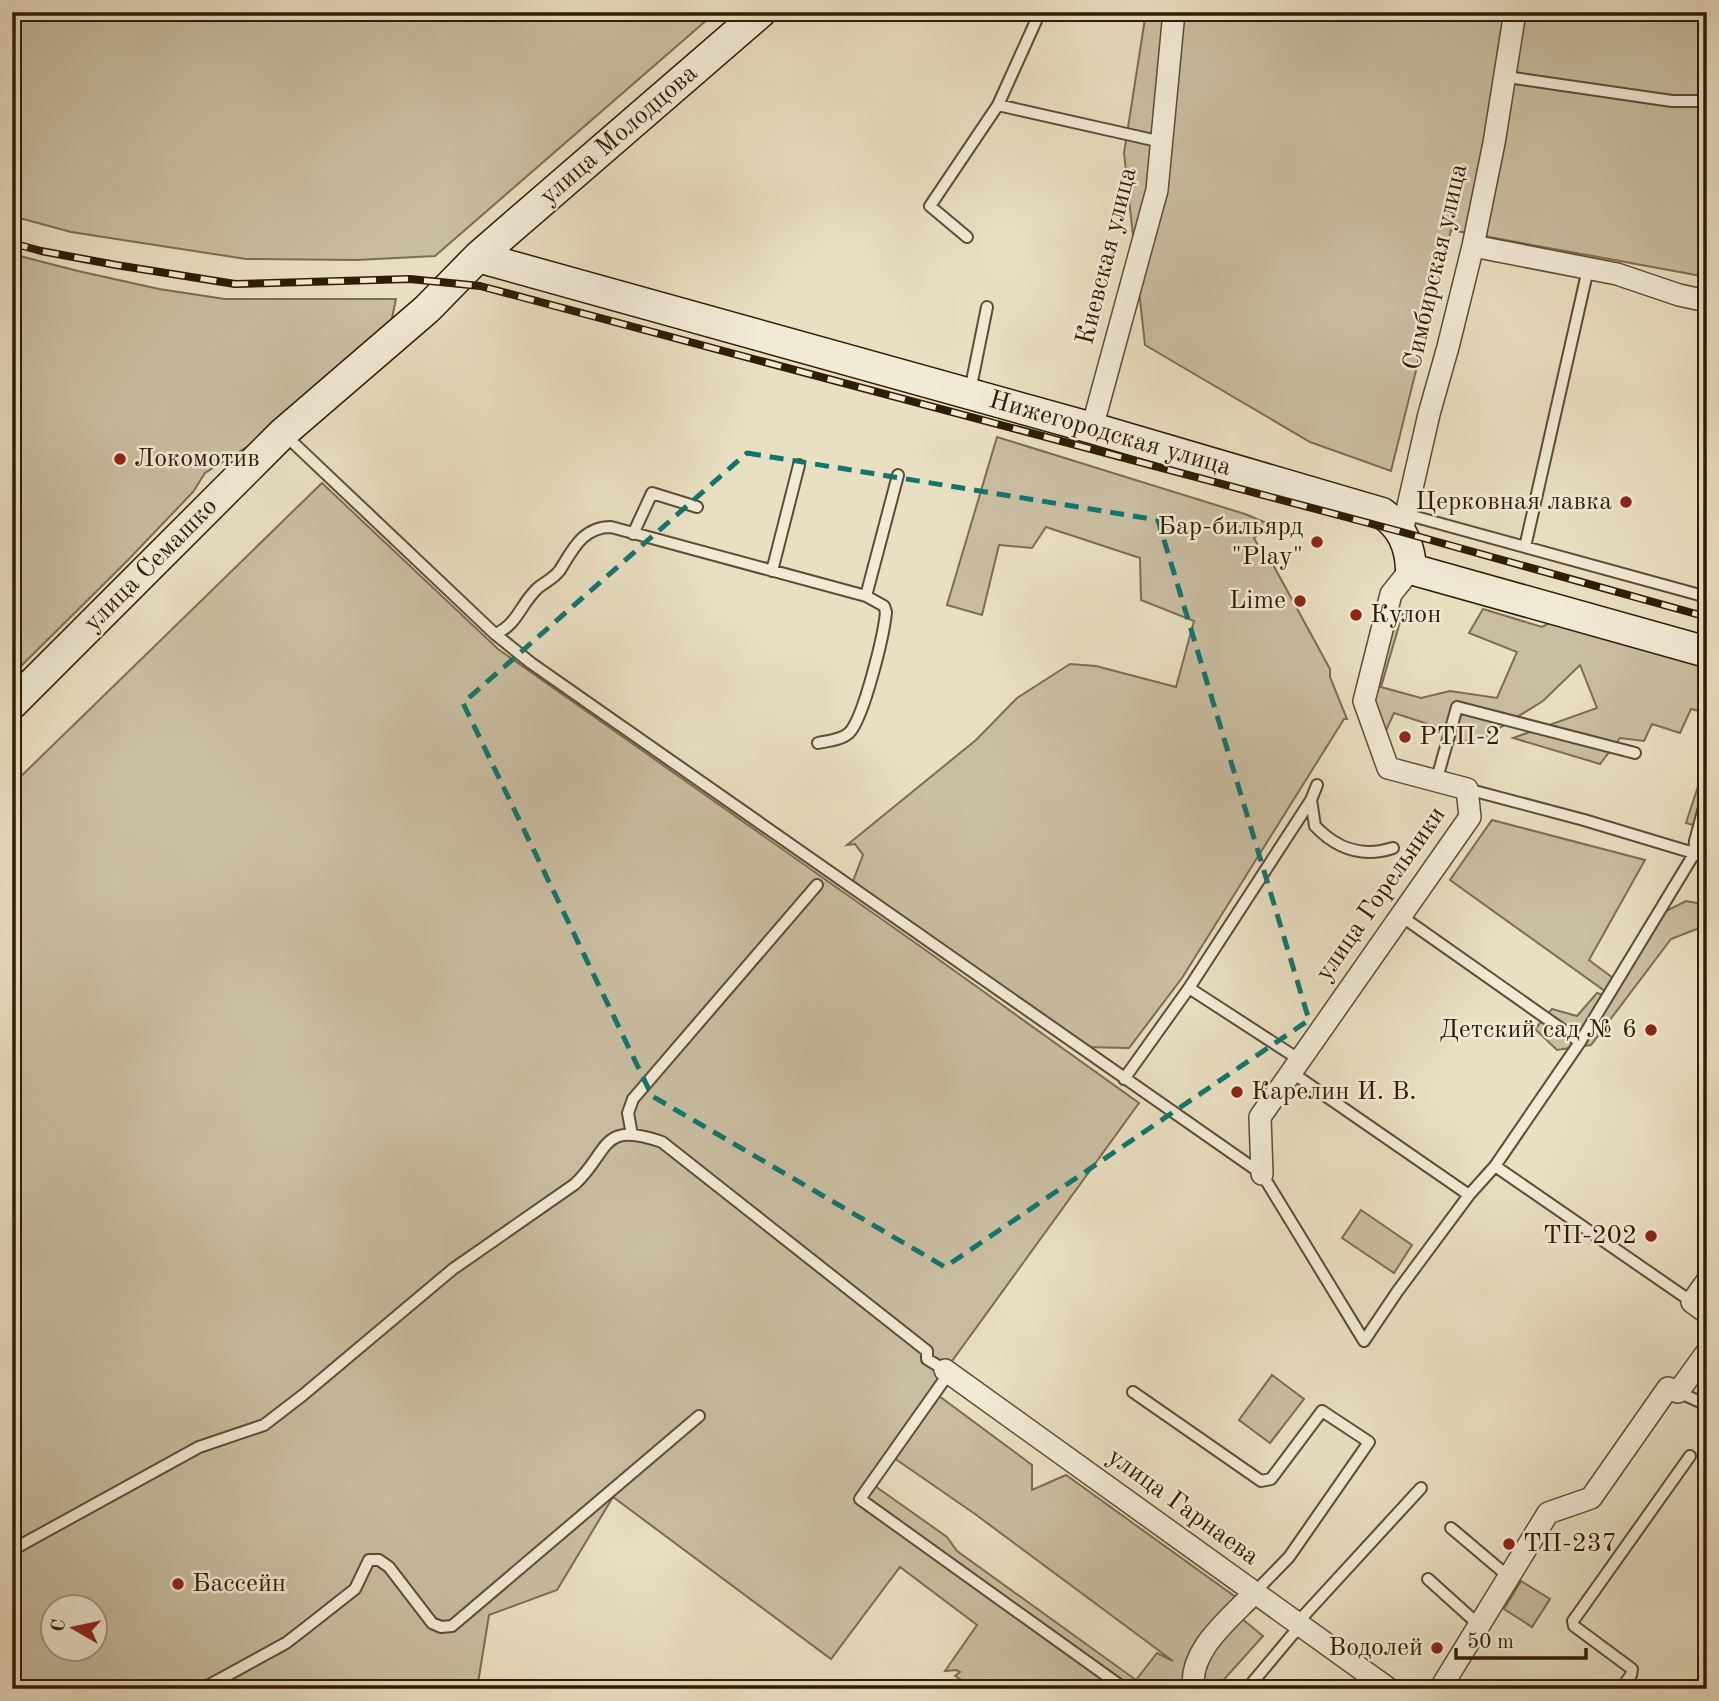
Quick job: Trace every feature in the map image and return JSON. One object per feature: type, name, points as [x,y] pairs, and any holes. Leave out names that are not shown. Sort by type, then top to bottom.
[{"type":"street","name":"улица Молодцова","points":[[478,257],[761,12]]},
{"type":"street","name":"Киевская улица","points":[[1092,428],[1157,190],[1174,12]]},
{"type":"street","name":"Симбирская улица","points":[[1404,523],[1473,246],[1494,143],[1515,12]]},
{"type":"street","points":[[1473,246],[1617,274],[1679,295],[1707,301]]},
{"type":"street","name":"Нижегородская улица","points":[[478,257],[1092,428],[1382,513],[1392,521],[1404,523]]},
{"type":"street","name":"улица Семашко","points":[[12,704],[283,433],[427,309],[478,257]]},
{"type":"street","points":[[1404,523],[1411,569],[1707,652]]},
{"type":"street","name":"улица Горельники","points":[[1262,1174],[1260,1116],[1471,817],[1467,789],[1388,768],[1364,701],[1391,594],[1411,569]]},
{"type":"street","points":[[1699,1307],[1707,1281]]},
{"type":"street","points":[[1440,1689],[1548,1513],[1591,1498],[1668,1388],[1678,1392],[1707,1352]]},
{"type":"street","name":"улица Гарнаева","points":[[947,1371],[1389,1689]]},
{"type":"street","points":[[1192,1688],[1192,1676],[1200,1654],[1255,1592]]},
{"type":"lane","points":[[967,237],[930,206],[998,105],[1041,12]]},
{"type":"lane","points":[[1514,78],[1672,101],[1707,101]]},
{"type":"lane","points":[[998,105],[1162,142]]},
{"type":"lane","points":[[1525,547],[1588,269]]},
{"type":"lane","points":[[970,394],[988,307]]},
{"type":"lane","points":[[283,433],[495,635],[554,680],[1262,1174],[1364,1341],[1469,1195],[1495,1166],[1580,1042],[1694,854],[1707,796]]},
{"type":"lane","points":[[772,571],[799,465]]},
{"type":"lane","points":[[866,596],[898,475]]},
{"type":"lane","points":[[633,534],[652,493],[697,507]]},
{"type":"lane","points":[[1404,523],[1525,547],[1707,597]]},
{"type":"lane","points":[[495,635],[511,626],[528,601],[539,588],[551,580],[586,533],[601,527],[866,596],[884,606],[886,612],[861,711],[849,733],[841,738],[818,743]]},
{"type":"lane","points":[[1436,782],[1457,707],[1634,753]]},
{"type":"lane","points":[[1124,1079],[1189,988],[1311,800],[1317,785]]},
{"type":"lane","points":[[1467,789],[1707,857]]},
{"type":"lane","points":[[1311,800],[1315,826],[1338,846],[1359,853],[1378,853],[1393,848]]},
{"type":"lane","points":[[632,1135],[628,1113],[633,1099],[817,884]]},
{"type":"lane","points":[[1401,916],[1580,1042]]},
{"type":"lane","points":[[1189,988],[1469,1195]]},
{"type":"lane","points":[[12,1550],[198,1447],[264,1425],[453,1269],[575,1184],[609,1140],[620,1136],[645,1136],[662,1142],[927,1351],[927,1359],[947,1371],[860,1499],[1125,1689]]},
{"type":"lane","points":[[1495,1166],[1699,1307]]},
{"type":"lane","points":[[1133,1392],[1261,1481],[1271,1479],[1322,1411],[1368,1442],[1289,1557],[1255,1592]]},
{"type":"lane","points":[[1678,1392],[1707,1405]]},
{"type":"lane","points":[[202,1689],[286,1643],[355,1589],[369,1560],[379,1560],[389,1567],[432,1623],[441,1627],[452,1626],[699,1416]]},
{"type":"lane","points":[[1621,1689],[1632,1675],[1632,1669],[1574,1626],[1573,1621],[1690,1456]]},
{"type":"lane","points":[[1247,1689],[1421,1488]]},
{"type":"lane","points":[[1451,1528],[1509,1577]]},
{"type":"lane","points":[[1428,1578],[1479,1625]]},
{"type":"highlighted area","points":[[747,453],[1158,520],[1309,1020],[945,1267],[652,1096],[463,703]]},
{"type":"shaded area","points":[[12,12],[716,12],[435,256],[357,260],[246,259],[71,232],[12,216]]},
{"type":"shaded area","points":[[1146,12],[1707,12],[1707,277],[1451,230],[1391,471],[1310,442],[1145,345],[1124,153]]},
{"type":"shaded area","name":"Локомотив","points":[[12,254],[159,289],[225,299],[396,299],[391,323],[318,383],[250,445],[205,473],[193,492],[12,675]]},
{"type":"shaded area","points":[[997,437],[1245,514],[1271,525],[1254,538],[1267,562],[1271,561],[1330,669],[1330,677],[1347,719],[1344,719],[1182,978],[1129,1048],[1082,1047],[853,881],[863,855],[855,844],[847,845],[976,740],[1017,698],[1070,664],[1096,666],[1176,687],[1194,621],[1141,600],[1140,558],[1046,527],[1032,548],[999,545],[982,615],[947,605]]},
{"type":"shaded area","points":[[322,483],[498,649],[1139,1103],[931,1390],[1032,1465],[1032,1490],[1066,1475],[1237,1598],[1229,1608],[1263,1636],[1218,1686],[1220,1689],[976,1689],[955,1676],[960,1672],[945,1671],[977,1625],[900,1567],[831,1659],[613,1497],[557,1590],[489,1615],[477,1689],[12,1689],[12,785]],"holes":[[[894,1458],[975,1514],[1173,1661],[1157,1653],[1136,1680],[957,1551],[947,1537],[875,1486]]]},
{"type":"shaded area","points":[[1394,602],[1403,612],[1381,687],[1421,698],[1450,691],[1497,698],[1517,652],[1469,633],[1483,609],[1542,627],[1557,619],[1707,662],[1707,713],[1691,709],[1680,733],[1652,724],[1644,741],[1620,738],[1600,764],[1513,738],[1597,708],[1580,665],[1543,701],[1485,737],[1450,745],[1459,724],[1434,726],[1394,713],[1384,735],[1371,700]]},
{"type":"shaded area","points":[[1707,759],[1707,829],[1686,823]]},
{"type":"shaded area","points":[[1492,820],[1645,860],[1589,960],[1617,981],[1609,994],[1450,880]]},
{"type":"shaded area","points":[[1686,901],[1707,905],[1707,925],[1671,939],[1591,1045],[1557,1050],[1535,1029],[1552,1009],[1577,1016],[1597,993],[1610,997],[1664,912]]},
{"type":"shaded area","points":[[1361,1210],[1412,1245],[1394,1273],[1342,1238]]},
{"type":"shaded area","points":[[1272,1375],[1304,1399],[1270,1443],[1239,1420]]},
{"type":"shaded area","points":[[1521,1581],[1550,1599],[1532,1627],[1504,1609]]},
{"type":"railway","points":[[12,243],[116,265],[235,284],[410,279],[480,286],[1402,532],[1707,617]]},
{"type":"place","name":"Локомотив","points":[[120,459]]},
{"type":"place","name":"Церковная лавка","points":[[1626,502]]},
{"type":"place","name":"Бар-бильярд \"Play\"","points":[[1317,542]]},
{"type":"place","name":"Lime","points":[[1300,601]]},
{"type":"place","name":"Кулон","points":[[1356,615]]},
{"type":"place","name":"РТП-2","points":[[1405,737]]},
{"type":"place","name":"Детский сад № 6","points":[[1651,1030]]},
{"type":"place","name":"Карелин И. В.","points":[[1237,1092]]},
{"type":"place","name":"ТП-202","points":[[1651,1236]]},
{"type":"place","name":"ТП-237","points":[[1509,1544]]},
{"type":"place","name":"Бассейн","points":[[178,1584]]},
{"type":"place","name":"Водолей","points":[[1437,1648]]}]
